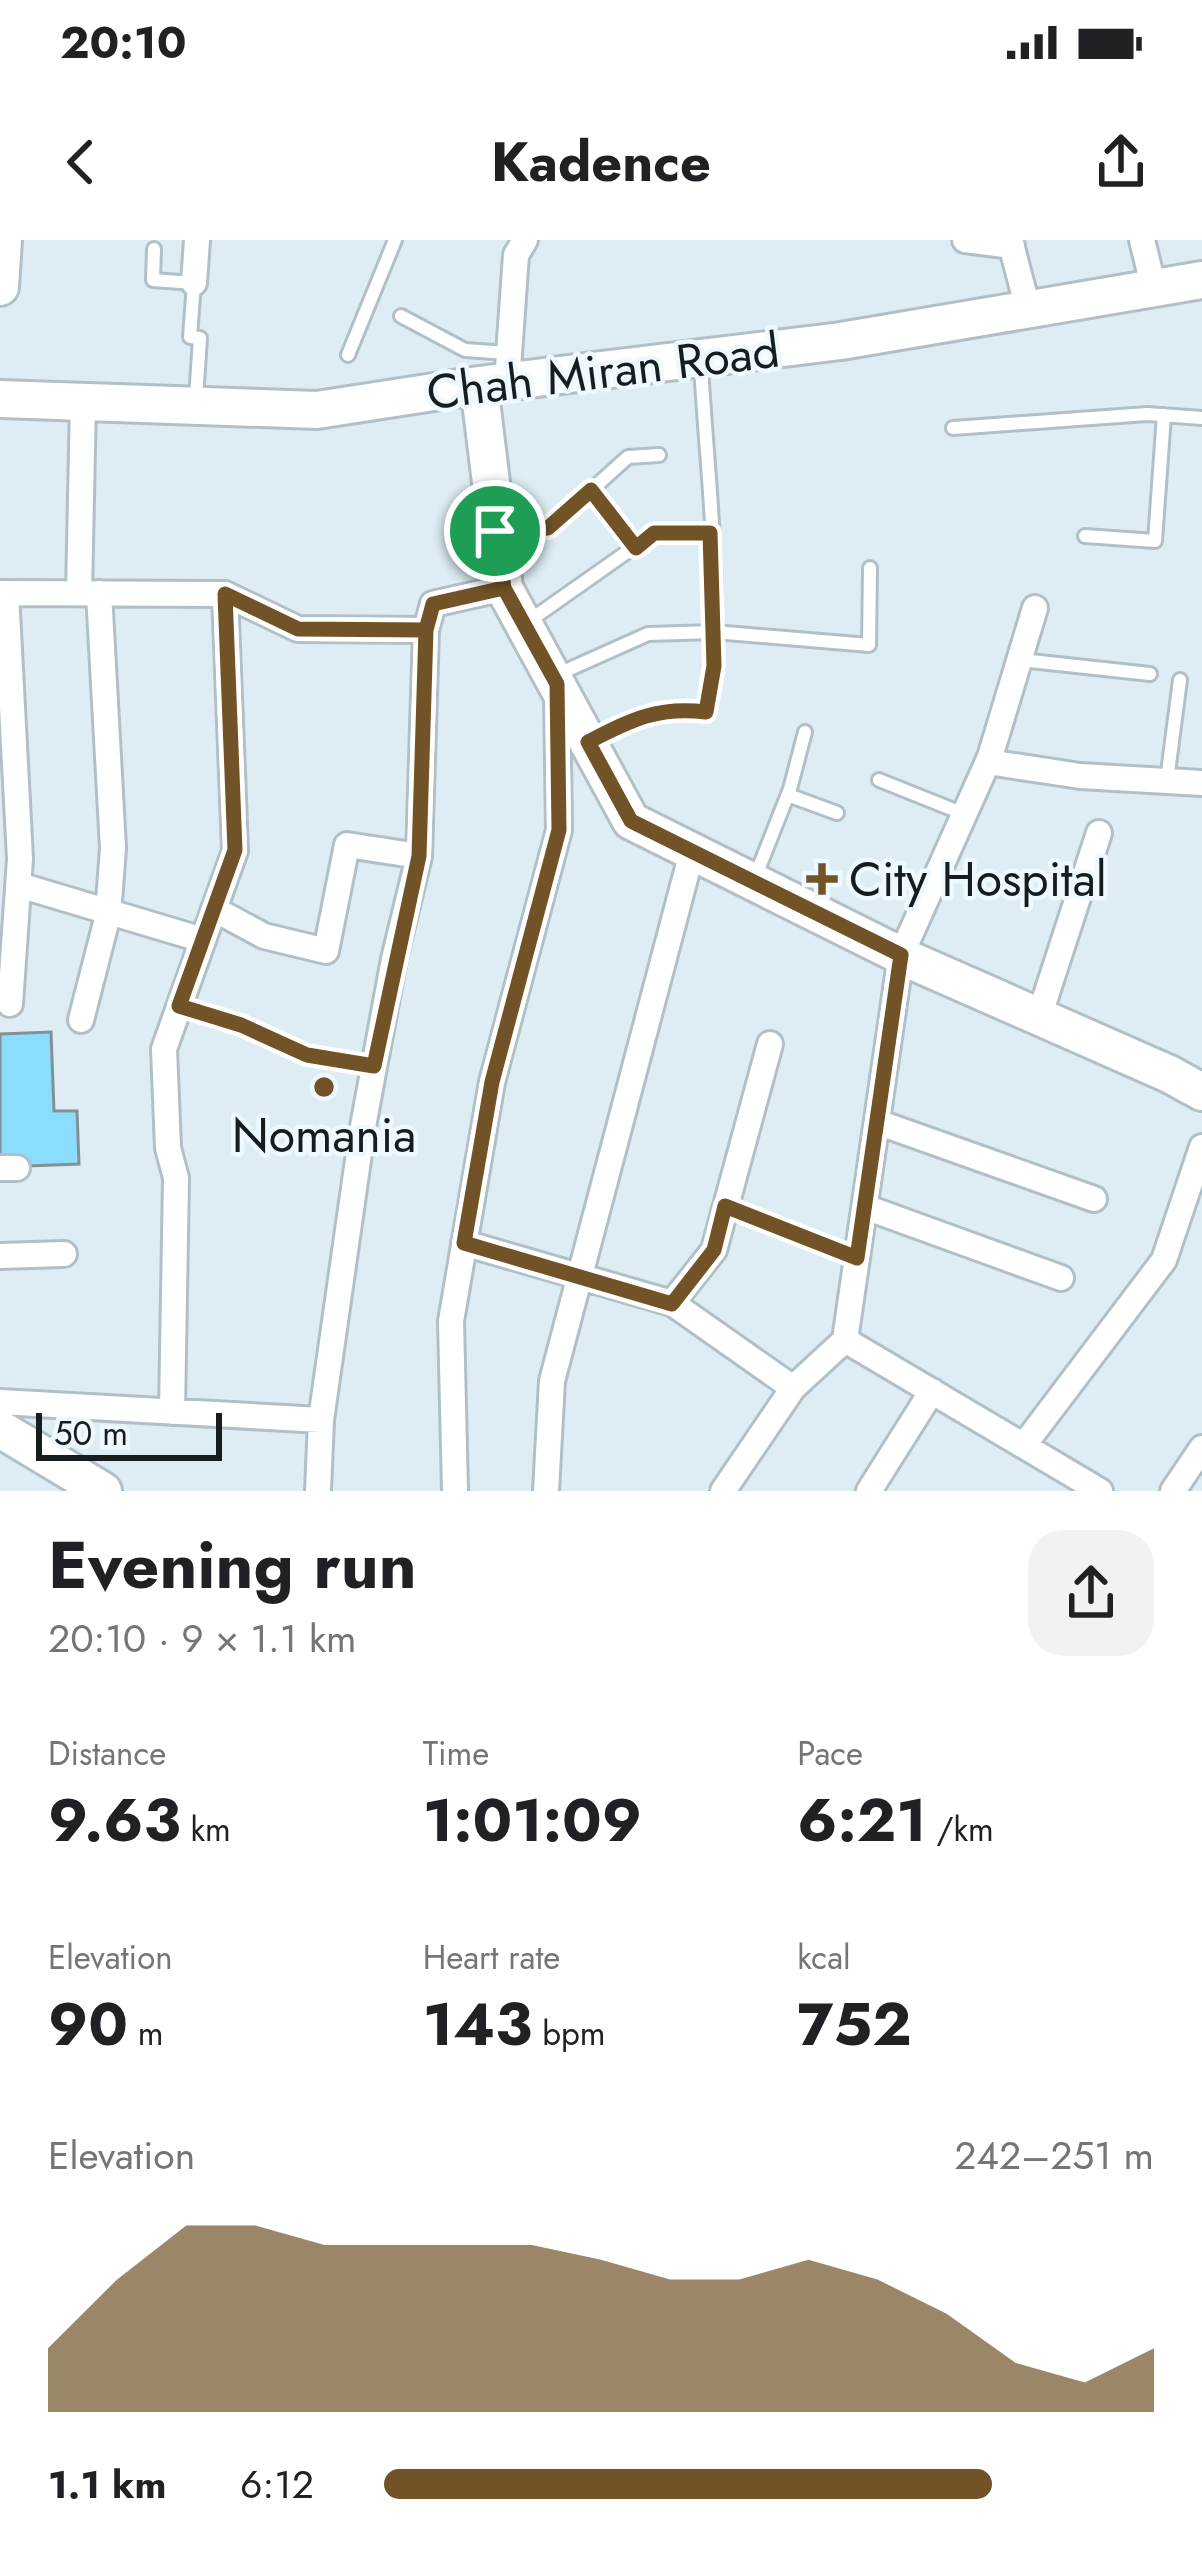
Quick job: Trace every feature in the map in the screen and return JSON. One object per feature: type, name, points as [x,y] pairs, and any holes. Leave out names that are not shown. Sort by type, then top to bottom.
[{"type":"main road","points":[[0,287],[3,240]]},
{"type":"main road","name":"Chah Miran Road","points":[[0,399],[317,410],[498,373],[700,358],[841,341],[1202,280]]},
{"type":"main road","points":[[498,373],[495,531],[504,588],[631,821],[901,955],[1202,1092]]},
{"type":"main road","points":[[0,1430],[103,1491]]},
{"type":"street","points":[[194,283],[197,240]]},
{"type":"street","points":[[498,373],[516,254],[525,240]]},
{"type":"street","points":[[965,240],[1011,243],[1028,310]]},
{"type":"street","points":[[1142,240],[1154,289]]},
{"type":"street","points":[[82,1020],[108,915],[113,848],[89,593],[83,402]]},
{"type":"street","points":[[318,1491],[321,1420],[374,1066],[419,856],[426,630],[433,604],[504,588]]},
{"type":"street","points":[[10,1004],[19,885],[8,796],[3,593],[225,594],[298,629],[426,630]]},
{"type":"street","points":[[172,1412],[176,1178],[168,1148],[164,1049],[235,850],[225,594]]},
{"type":"street","points":[[723,1491],[793,1388],[845,1340],[901,955],[988,762],[1035,608]]},
{"type":"street","points":[[454,1491],[451,1321],[492,1082],[559,830],[555,680]]},
{"type":"street","points":[[988,762],[1080,776],[1202,782]]},
{"type":"street","points":[[1040,1017],[1099,833]]},
{"type":"street","points":[[214,909],[264,935],[326,951],[346,845],[419,856]]},
{"type":"street","points":[[546,1491],[552,1381],[692,852]]},
{"type":"street","points":[[19,885],[202,940]]},
{"type":"street","points":[[672,1304],[714,1250],[770,1044]]},
{"type":"street","points":[[877,1122],[1094,1199]]},
{"type":"street","points":[[1024,1445],[1164,1260],[1202,1147]]},
{"type":"street","points":[[865,1207],[1060,1278]]},
{"type":"street","points":[[464,1243],[672,1304],[793,1388]]},
{"type":"street","points":[[0,1256],[64,1254]]},
{"type":"street","points":[[845,1340],[1100,1491]]},
{"type":"street","points":[[869,1491],[932,1391]]},
{"type":"street","points":[[0,1402],[321,1420]]},
{"type":"street","points":[[1173,1491],[1202,1448]]},
{"type":"lane","points":[[348,356],[395,240]]},
{"type":"lane","points":[[154,249],[153,280],[194,283],[190,337],[200,338],[195,406]]},
{"type":"lane","points":[[401,316],[498,373]]},
{"type":"lane","points":[[588,742],[634,718],[672,707],[706,712],[714,632],[700,358]]},
{"type":"lane","points":[[1085,536],[1155,541],[1164,415]]},
{"type":"lane","points":[[953,428],[1164,415],[1202,418]]},
{"type":"lane","points":[[495,531],[548,528],[628,457],[659,455]]},
{"type":"lane","points":[[591,490],[636,548]]},
{"type":"lane","points":[[524,624],[654,533],[710,533]]},
{"type":"lane","points":[[555,680],[647,634],[714,632],[869,645],[870,568]]},
{"type":"lane","points":[[1019,660],[1150,674]]},
{"type":"lane","points":[[1167,780],[1180,680]]},
{"type":"lane","points":[[754,882],[788,795],[805,732]]},
{"type":"lane","points":[[879,780],[964,814]]},
{"type":"lane","points":[[788,795],[837,813]]},
{"type":"lane","points":[[179,1006],[241,1025],[307,1055],[374,1066]]},
{"type":"lane","points":[[725,1206],[857,1258]]},
{"type":"building","points":[[51,1032],[54,1111],[77,1111],[79,1164],[0,1167],[0,1034]]},
{"type":"place","name":"City Hospital","points":[[822,879]]},
{"type":"place","name":"Nomania","points":[[324,1087]]},
{"type":"route","points":[[495,531],[504,588],[433,604],[426,630],[419,856],[374,1066],[307,1055],[241,1025],[179,1006],[235,850],[225,594],[298,629],[426,630],[433,604],[504,588],[557,684],[559,830],[492,1082],[464,1243],[672,1304],[714,1250],[725,1206],[857,1258],[901,955],[631,821],[588,742],[634,718],[672,707],[706,712],[714,666],[710,533],[654,533],[636,548],[591,490],[548,528],[495,531]]}]
